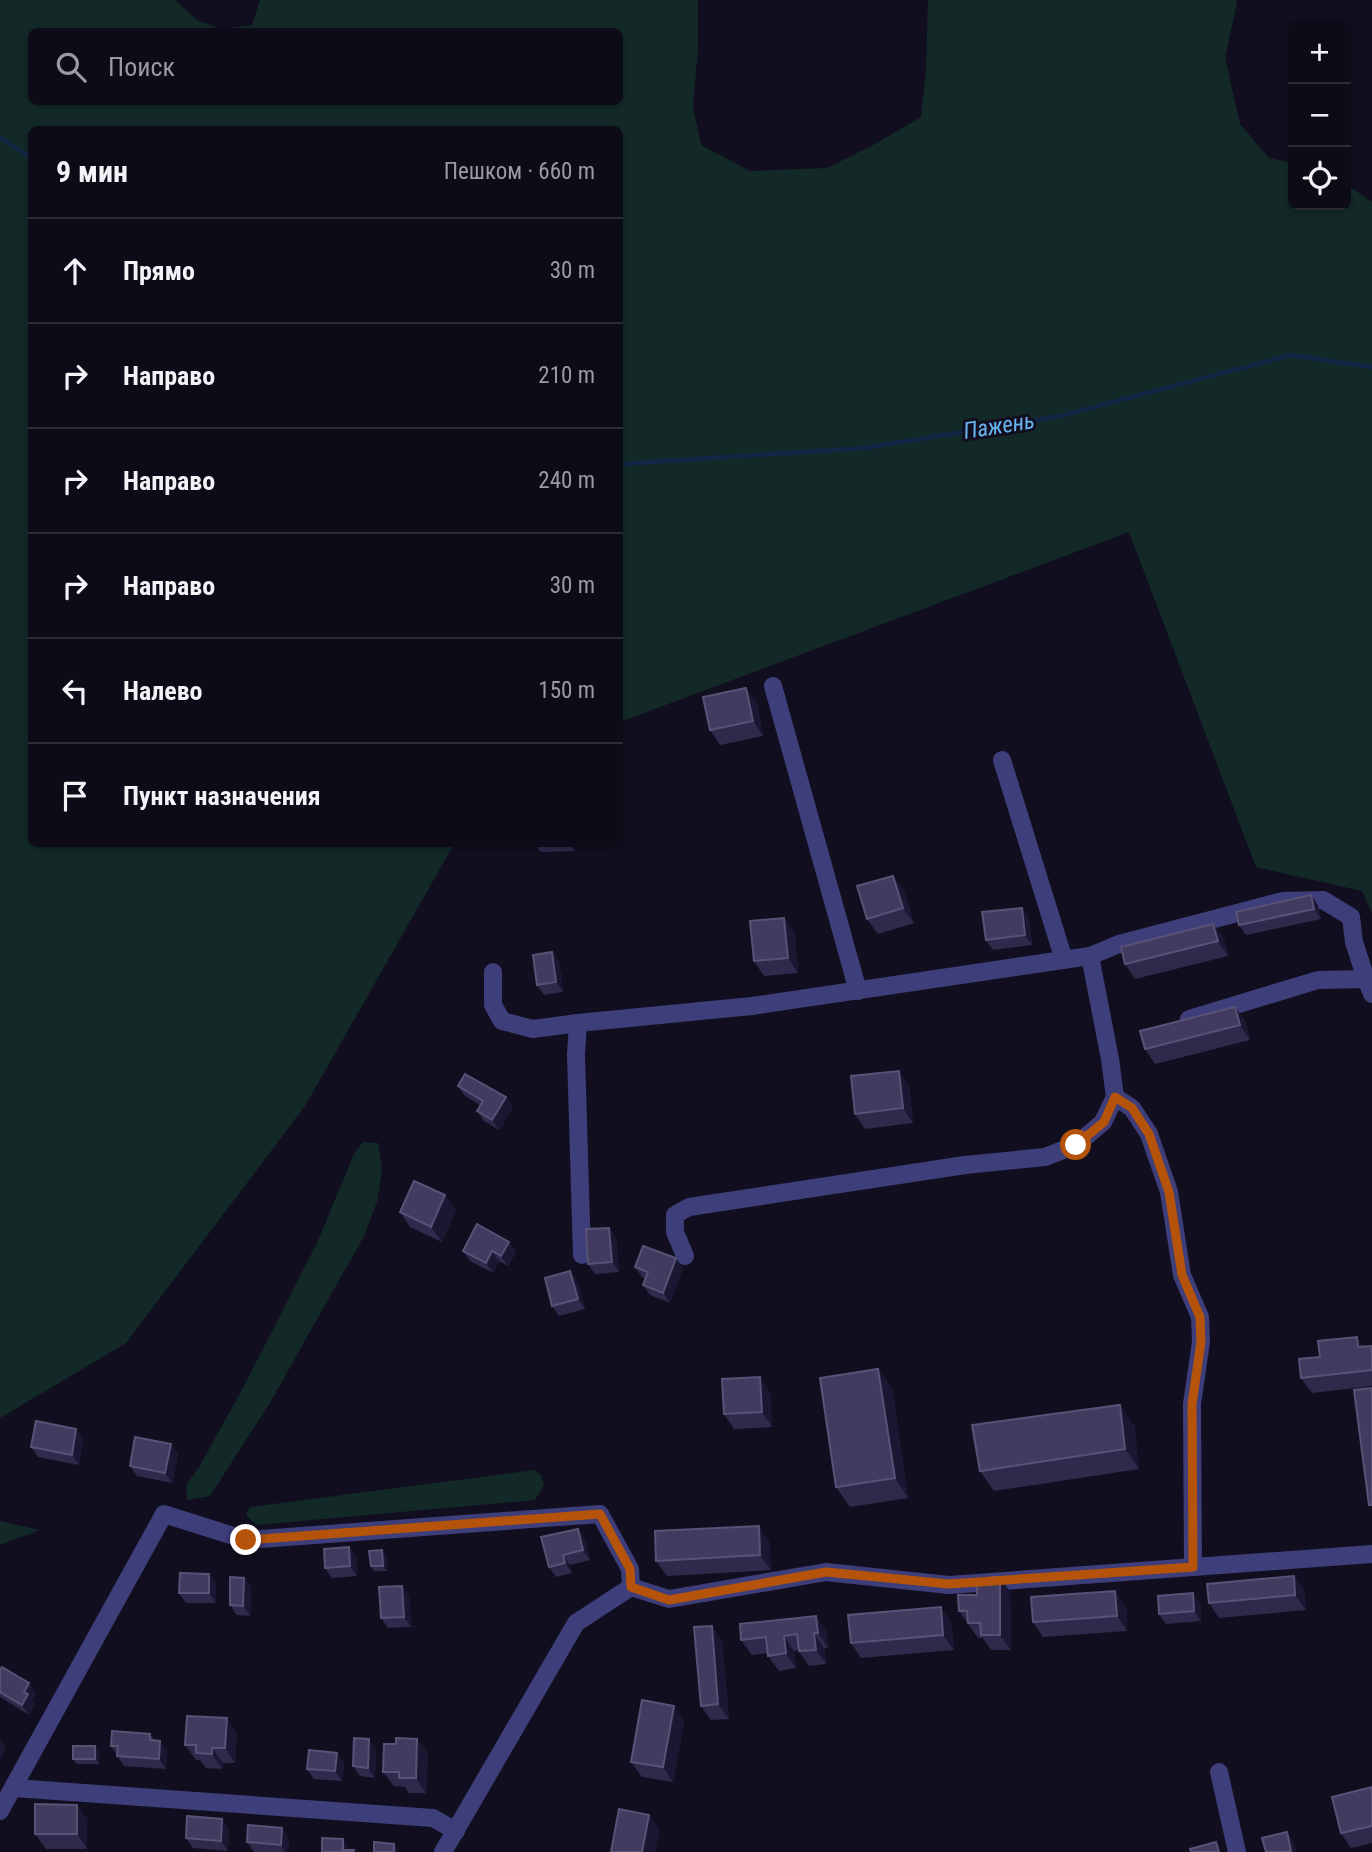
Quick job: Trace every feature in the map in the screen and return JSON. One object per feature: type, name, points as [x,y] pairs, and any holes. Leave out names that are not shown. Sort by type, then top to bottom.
[{"type":"street","points":[[773,686],[858,991]]},
{"type":"street","points":[[1002,760],[1064,960]]},
{"type":"street","points":[[493,972],[493,1005],[502,1021],[533,1029],[752,1006],[1090,956],[1119,944],[1283,901],[1323,900],[1351,917],[1354,942],[1369,987],[1318,980],[1189,1019]]},
{"type":"street","points":[[685,1255],[675,1232],[675,1215],[689,1207],[965,1165],[1045,1157],[1076,1145],[1104,1122],[1115,1097],[1090,956]]},
{"type":"street","points":[[578,1023],[576,1055],[582,1255]]},
{"type":"street","points":[[1115,1097],[1132,1108],[1149,1134],[1169,1192],[1182,1275],[1200,1317],[1201,1342],[1192,1404],[1193,1567]]},
{"type":"street","points":[[0,1811],[164,1514],[246,1540],[600,1514],[630,1569],[631,1587]]},
{"type":"street","points":[[631,1587],[669,1600],[826,1572],[949,1584],[1372,1554]]},
{"type":"street","points":[[443,1852],[576,1623],[631,1587]]},
{"type":"street","points":[[1219,1772],[1237,1852]]},
{"type":"street","points":[[14,1787],[433,1818],[456,1831]]},
{"type":"green space","points":[[0,0],[175,0],[197,20],[219,28],[28,28],[28,105],[623,105],[623,28],[230,28],[252,25],[260,0],[698,0],[698,48],[693,106],[701,145],[750,171],[827,168],[921,117],[926,72],[928,0],[1236,0],[1225,58],[1240,124],[1269,158],[1288,162],[1288,210],[1351,210],[1351,187],[1372,202],[1372,913],[1362,891],[1256,867],[1129,532],[623,721],[623,126],[28,126],[28,847],[452,847],[305,1106],[126,1343],[0,1418]]},
{"type":"green space","points":[[363,1142],[378,1143],[382,1171],[377,1202],[364,1236],[271,1401],[210,1496],[187,1500],[186,1485],[198,1469],[244,1386],[317,1243],[354,1154]]},
{"type":"green space","points":[[534,1470],[541,1475],[544,1485],[535,1500],[256,1525],[246,1515],[250,1507]]},
{"type":"green space","points":[[0,1521],[40,1530],[0,1545]]},
{"type":"building","points":[[746,688],[753,721],[710,730],[703,697]]},
{"type":"building","points":[[893,876],[903,908],[867,919],[857,886]]},
{"type":"building","points":[[1311,895],[1314,909],[1239,925],[1236,912]]},
{"type":"building","points":[[1022,908],[1025,935],[986,940],[982,912]]},
{"type":"building","points":[[784,918],[788,958],[754,961],[750,921]]},
{"type":"building","points":[[1213,924],[1218,941],[1125,964],[1121,947]]},
{"type":"building","points":[[552,952],[556,982],[537,985],[533,955]]},
{"type":"building","points":[[1235,1007],[1240,1025],[1145,1049],[1140,1031]]},
{"type":"building","points":[[899,1071],[903,1108],[855,1114],[851,1076]]},
{"type":"building","points":[[465,1074],[506,1097],[492,1120],[477,1111],[483,1101],[458,1086]]},
{"type":"building","points":[[414,1181],[445,1195],[431,1227],[400,1212]]},
{"type":"building","points":[[477,1224],[509,1242],[501,1256],[492,1251],[486,1263],[463,1251]]},
{"type":"building","points":[[609,1228],[612,1262],[588,1264],[586,1229]]},
{"type":"building","points":[[643,1246],[676,1258],[663,1293],[643,1285],[648,1272],[635,1267]]},
{"type":"building","points":[[570,1271],[578,1299],[552,1306],[545,1278]]},
{"type":"building","points":[[1357,1337],[1358,1347],[1372,1346],[1372,1370],[1301,1378],[1299,1359],[1320,1357],[1318,1341]]},
{"type":"building","points":[[878,1369],[895,1478],[836,1487],[820,1378]]},
{"type":"building","points":[[760,1377],[762,1412],[724,1414],[722,1379]]},
{"type":"building","points":[[1372,1388],[1372,1505],[1369,1505],[1354,1390]]},
{"type":"building","points":[[1120,1405],[1125,1449],[980,1471],[972,1425]]},
{"type":"building","points":[[36,1421],[76,1429],[72,1455],[31,1447]]},
{"type":"building","points":[[135,1437],[171,1444],[165,1473],[130,1466]]},
{"type":"building","points":[[759,1526],[760,1555],[656,1561],[655,1531]]},
{"type":"building","points":[[578,1529],[583,1550],[563,1555],[565,1563],[549,1567],[541,1537]]},
{"type":"building","points":[[349,1547],[350,1566],[325,1568],[324,1549]]},
{"type":"building","points":[[382,1550],[383,1566],[371,1566],[369,1551]]},
{"type":"building","points":[[180,1573],[209,1574],[209,1593],[179,1593]]},
{"type":"building","points":[[1294,1576],[1295,1595],[1209,1603],[1207,1584]]},
{"type":"building","points":[[230,1577],[244,1578],[243,1606],[230,1605]]},
{"type":"building","points":[[992,1577],[1000,1577],[1000,1635],[981,1635],[980,1623],[968,1623],[967,1611],[959,1611],[958,1595],[977,1595],[977,1585],[992,1585]]},
{"type":"building","points":[[402,1586],[404,1617],[381,1618],[379,1587]]},
{"type":"building","points":[[1115,1591],[1117,1616],[1033,1622],[1031,1597]]},
{"type":"building","points":[[1193,1593],[1194,1611],[1159,1614],[1158,1596]]},
{"type":"building","points":[[941,1607],[943,1635],[851,1643],[848,1615]]},
{"type":"building","points":[[816,1616],[816,1650],[799,1651],[797,1634],[784,1636],[786,1653],[768,1656],[766,1637],[741,1640],[740,1624]]},
{"type":"building","points":[[712,1626],[718,1704],[701,1706],[694,1627]]},
{"type":"building","points":[[2,1667],[29,1683],[24,1692],[28,1694],[22,1705],[0,1692]]},
{"type":"building","points":[[642,1700],[674,1706],[663,1767],[631,1762]]},
{"type":"building","points":[[187,1716],[227,1718],[225,1748],[212,1748],[212,1754],[196,1753],[196,1745],[185,1745]]},
{"type":"building","points":[[112,1731],[150,1734],[150,1740],[160,1741],[159,1759],[117,1756],[118,1746],[111,1746]]},
{"type":"building","points":[[354,1738],[369,1739],[368,1768],[353,1766]]},
{"type":"building","points":[[396,1738],[417,1739],[416,1778],[399,1778],[399,1772],[383,1772],[384,1744],[396,1744]]},
{"type":"building","points":[[73,1746],[95,1746],[95,1759],[73,1759]]},
{"type":"building","points":[[309,1750],[337,1753],[335,1771],[307,1769]]},
{"type":"building","points":[[1372,1787],[1372,1826],[1341,1833],[1332,1797]]},
{"type":"building","points":[[35,1804],[77,1805],[77,1834],[35,1834]]},
{"type":"building","points":[[619,1809],[649,1815],[642,1852],[611,1852]]},
{"type":"building","points":[[187,1816],[222,1819],[221,1841],[186,1838]]},
{"type":"building","points":[[248,1825],[282,1828],[281,1845],[247,1842]]},
{"type":"building","points":[[1287,1832],[1291,1851],[1266,1852],[1262,1838]]},
{"type":"building","points":[[322,1838],[343,1839],[343,1850],[354,1850],[322,1852]]},
{"type":"building","points":[[374,1842],[394,1844],[394,1852],[374,1852]]},
{"type":"building","points":[[1216,1842],[1219,1852],[1191,1852],[1190,1849]]},
{"type":"waterway","name":"Пажень","points":[[0,137],[28,156]]},
{"type":"waterway","name":"Пажень","points":[[623,464],[864,448],[1060,416],[1291,355],[1372,367]]},
{"type":"route","points":[[246,1540],[600,1514],[630,1569],[631,1587],[669,1600],[826,1572],[949,1584],[1193,1567],[1192,1404],[1201,1342],[1200,1317],[1182,1275],[1169,1192],[1149,1134],[1132,1108],[1115,1097],[1104,1122],[1076,1145]]}]
